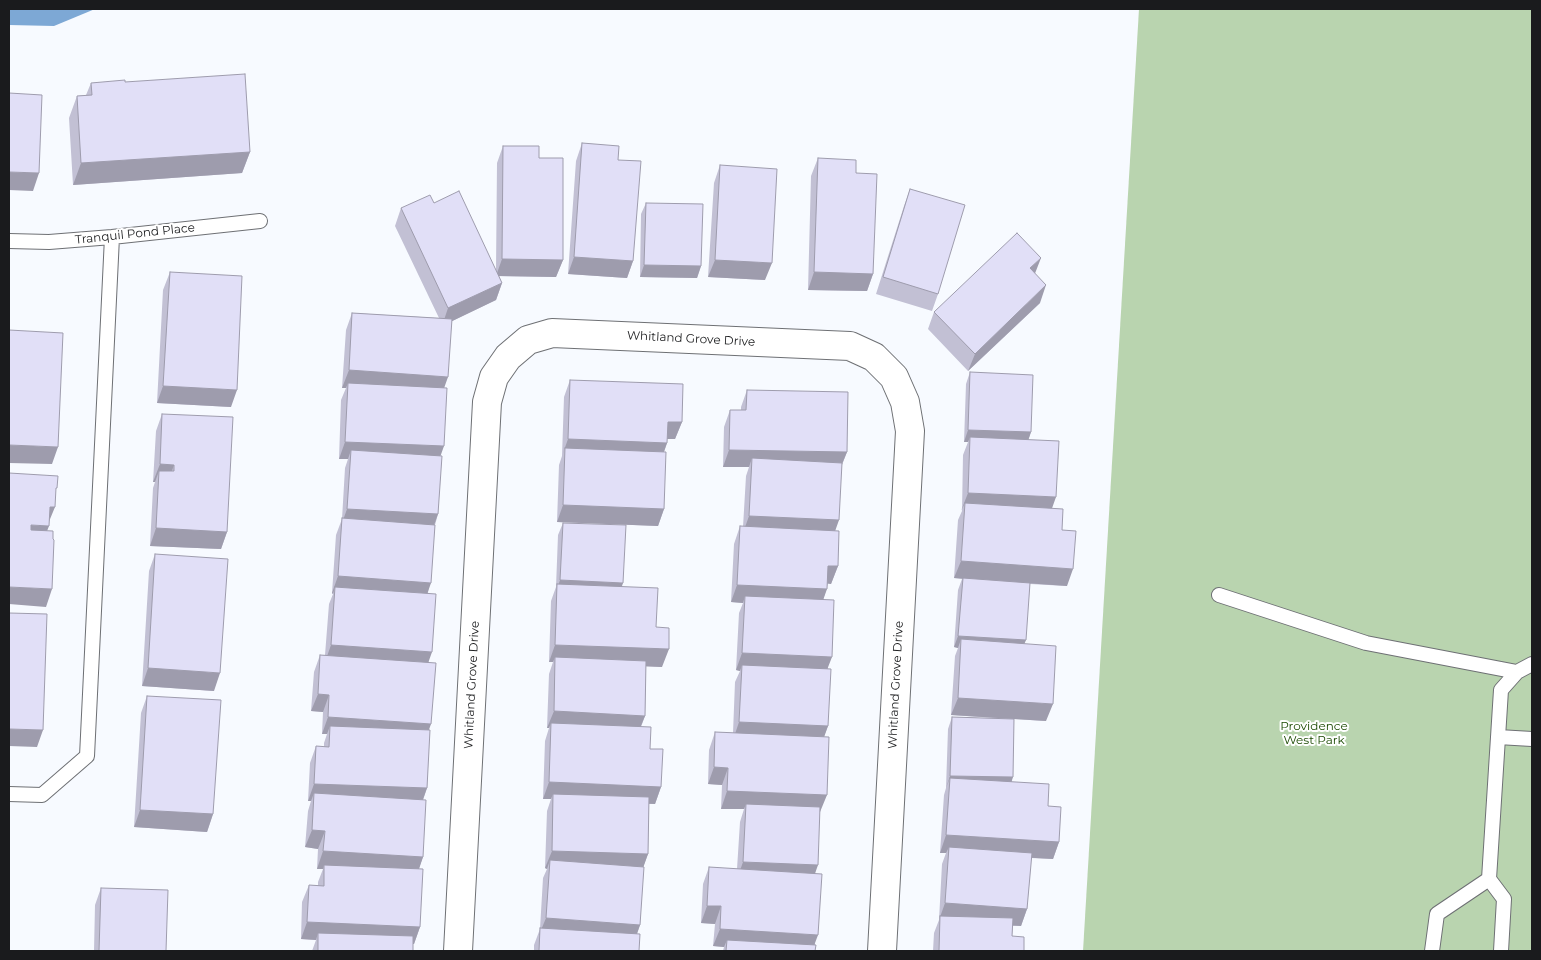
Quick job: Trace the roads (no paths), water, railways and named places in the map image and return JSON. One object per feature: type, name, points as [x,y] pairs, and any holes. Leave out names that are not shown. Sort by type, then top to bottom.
[{"type":"street","name":"Whitland Grove Drive","points":[[458,951],[487,402],[494,377],[508,357],[528,340],[552,333],[850,346],[874,357],[894,377],[906,402],[910,431],[882,951]]},
{"type":"lane","name":"Tranquil Pond Place","points":[[9,241],[48,242],[112,237],[260,221]]},
{"type":"lane","points":[[9,794],[42,795],[87,756],[112,237]]},
{"type":"lane","points":[[1219,595],[1366,643],[1517,672]]},
{"type":"lane","points":[[1502,951],[1504,899],[1489,879],[1501,690],[1517,672],[1532,664]]},
{"type":"lane","points":[[1498,737],[1532,739]]},
{"type":"lane","points":[[1432,951],[1437,914],[1489,879]]},
{"type":"water","points":[[9,9],[95,9],[54,26],[9,25]]},
{"type":"park label","name":"Providence West Park","points":[[1314,733]]}]
